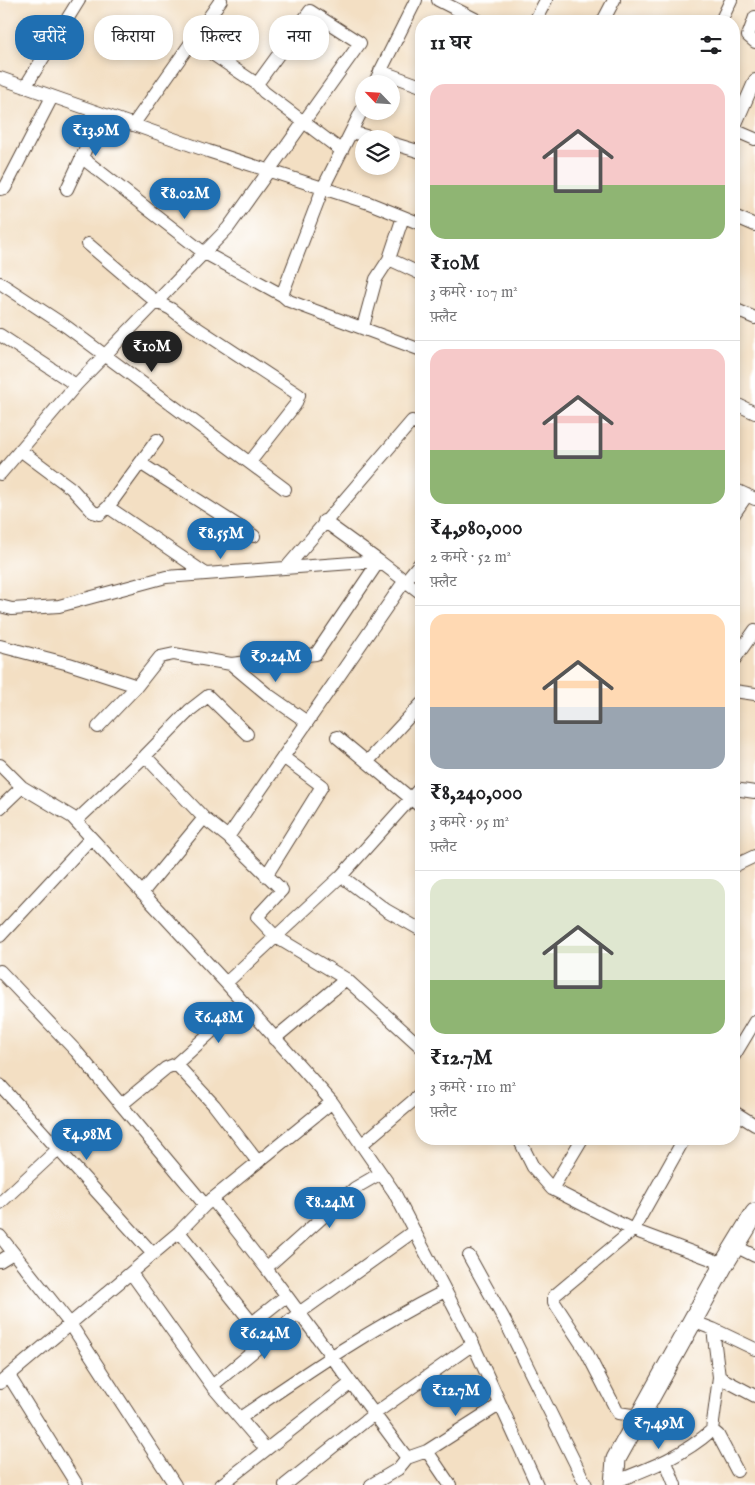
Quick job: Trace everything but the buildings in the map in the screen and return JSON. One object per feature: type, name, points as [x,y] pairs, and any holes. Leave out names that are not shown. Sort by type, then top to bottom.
[{"type":"street","points":[[25,87],[79,0]]},
{"type":"street","points":[[378,75],[416,0]]},
{"type":"street","points":[[438,0],[467,15]]},
{"type":"street","points":[[539,15],[546,0]]},
{"type":"street","points":[[606,15],[614,0]]},
{"type":"street","points":[[724,15],[731,0]]},
{"type":"street","points":[[211,15],[220,1]]},
{"type":"street","points":[[0,474],[76,385],[155,301],[228,228],[360,43],[310,11],[258,84]]},
{"type":"street","points":[[755,17],[748,36],[755,42]]},
{"type":"street","points":[[133,125],[183,55]]},
{"type":"street","points":[[222,60],[258,84],[264,92],[342,151]]},
{"type":"street","points":[[380,71],[415,84]]},
{"type":"street","points":[[0,78],[268,171],[323,188],[415,222]]},
{"type":"street","points":[[740,115],[755,80]]},
{"type":"street","points":[[0,190],[5,188],[52,97]]},
{"type":"street","points":[[67,189],[102,114]]},
{"type":"street","points":[[282,295],[323,188],[357,120]]},
{"type":"street","points":[[351,132],[355,133]]},
{"type":"street","points":[[740,132],[755,139]]},
{"type":"street","points":[[400,146],[415,150]]},
{"type":"street","points":[[81,157],[203,252],[282,295],[289,301],[364,327],[415,348]]},
{"type":"street","points":[[364,327],[376,279],[389,259],[403,217]]},
{"type":"street","points":[[740,219],[755,225]]},
{"type":"street","points":[[88,244],[155,301],[171,309],[299,395],[295,405],[250,462]]},
{"type":"street","points":[[389,259],[415,271]]},
{"type":"street","points":[[0,283],[67,327],[285,489]]},
{"type":"street","points":[[740,312],[755,318]]},
{"type":"street","points":[[0,335],[76,385]]},
{"type":"street","points":[[740,406],[755,413]]},
{"type":"street","points":[[286,568],[324,520],[412,421],[415,423]]},
{"type":"street","points":[[20,450],[71,488],[93,512],[100,514],[108,507],[157,440]]},
{"type":"street","points":[[140,464],[254,536]]},
{"type":"street","points":[[740,508],[751,497]]},
{"type":"street","points":[[108,507],[206,574]]},
{"type":"street","points":[[324,520],[415,589]]},
{"type":"street","points":[[0,606],[12,609],[59,606],[166,577],[378,561]]},
{"type":"street","points":[[98,727],[137,686],[160,657],[174,654],[231,664],[316,654],[378,561]]},
{"type":"street","points":[[228,837],[415,569]]},
{"type":"street","points":[[740,651],[755,630]]},
{"type":"street","points":[[0,646],[69,664],[137,686]]},
{"type":"street","points":[[231,664],[267,694],[307,722]]},
{"type":"street","points":[[740,693],[755,694]]},
{"type":"street","points":[[76,821],[145,756],[190,710],[208,696],[247,734]]},
{"type":"street","points":[[368,761],[415,710]]},
{"type":"street","points":[[337,737],[415,801]]},
{"type":"street","points":[[145,756],[204,818],[228,837],[282,890],[257,917],[276,937],[346,979],[415,1042]]},
{"type":"street","points":[[266,876],[322,786],[283,757]]},
{"type":"street","points":[[0,765],[22,787],[76,821],[226,983],[332,1102],[394,1192],[473,1344],[499,1405],[537,1485]]},
{"type":"street","points":[[0,808],[22,787]]},
{"type":"street","points":[[740,790],[755,792]]},
{"type":"street","points":[[226,983],[341,876],[415,793]]},
{"type":"street","points":[[142,893],[204,818]]},
{"type":"street","points":[[0,936],[91,838]]},
{"type":"street","points":[[740,863],[755,856]]},
{"type":"street","points":[[341,876],[386,910],[415,927]]},
{"type":"street","points":[[0,971],[76,1051],[121,1105],[266,1268],[407,1458]]},
{"type":"street","points":[[274,1039],[346,979]]},
{"type":"street","points":[[121,1105],[166,1068],[176,1064],[243,1003]]},
{"type":"street","points":[[740,1046],[755,1021]]},
{"type":"street","points":[[176,1064],[214,1105],[258,1162]]},
{"type":"street","points":[[0,1085],[153,1254]]},
{"type":"street","points":[[361,1145],[415,1099]]},
{"type":"street","points":[[77,1485],[4,1380],[179,1232],[208,1202],[332,1102]]},
{"type":"street","points":[[740,1115],[755,1124]]},
{"type":"street","points":[[522,1145],[533,1167],[552,1190],[633,1230],[724,1264]]},
{"type":"street","points":[[552,1190],[578,1145]]},
{"type":"street","points":[[639,1416],[618,1413],[586,1351],[554,1302],[554,1296],[633,1230],[681,1145]]},
{"type":"street","points":[[0,1203],[58,1149]]},
{"type":"street","points":[[266,1268],[355,1188],[381,1173]]},
{"type":"street","points":[[713,1329],[719,1376],[712,1430],[695,1445],[666,1462],[614,1483],[616,1459],[724,1264],[755,1213]]},
{"type":"street","points":[[212,1386],[299,1313],[414,1231]]},
{"type":"street","points":[[179,1232],[252,1324],[286,1296]]},
{"type":"street","points":[[0,1236],[71,1325],[175,1485]]},
{"type":"street","points":[[735,1246],[755,1256]]},
{"type":"street","points":[[0,1261],[13,1252]]},
{"type":"street","points":[[470,1256],[505,1321],[586,1485]]},
{"type":"street","points":[[131,1273],[212,1386],[265,1448]]},
{"type":"street","points":[[240,1418],[330,1356],[411,1308],[445,1291]]},
{"type":"street","points":[[692,1321],[755,1349]]},
{"type":"street","points":[[285,1485],[374,1414],[473,1344]]},
{"type":"street","points":[[719,1376],[755,1396]]},
{"type":"street","points":[[221,1485],[265,1448],[300,1424],[351,1383]]},
{"type":"street","points":[[372,1485],[398,1469],[407,1458],[427,1451],[499,1405]]},
{"type":"street","points":[[712,1430],[718,1435],[737,1472]]},
{"type":"street","points":[[427,1451],[450,1485]]},
{"type":"street","points":[[666,1462],[675,1485]]}]
